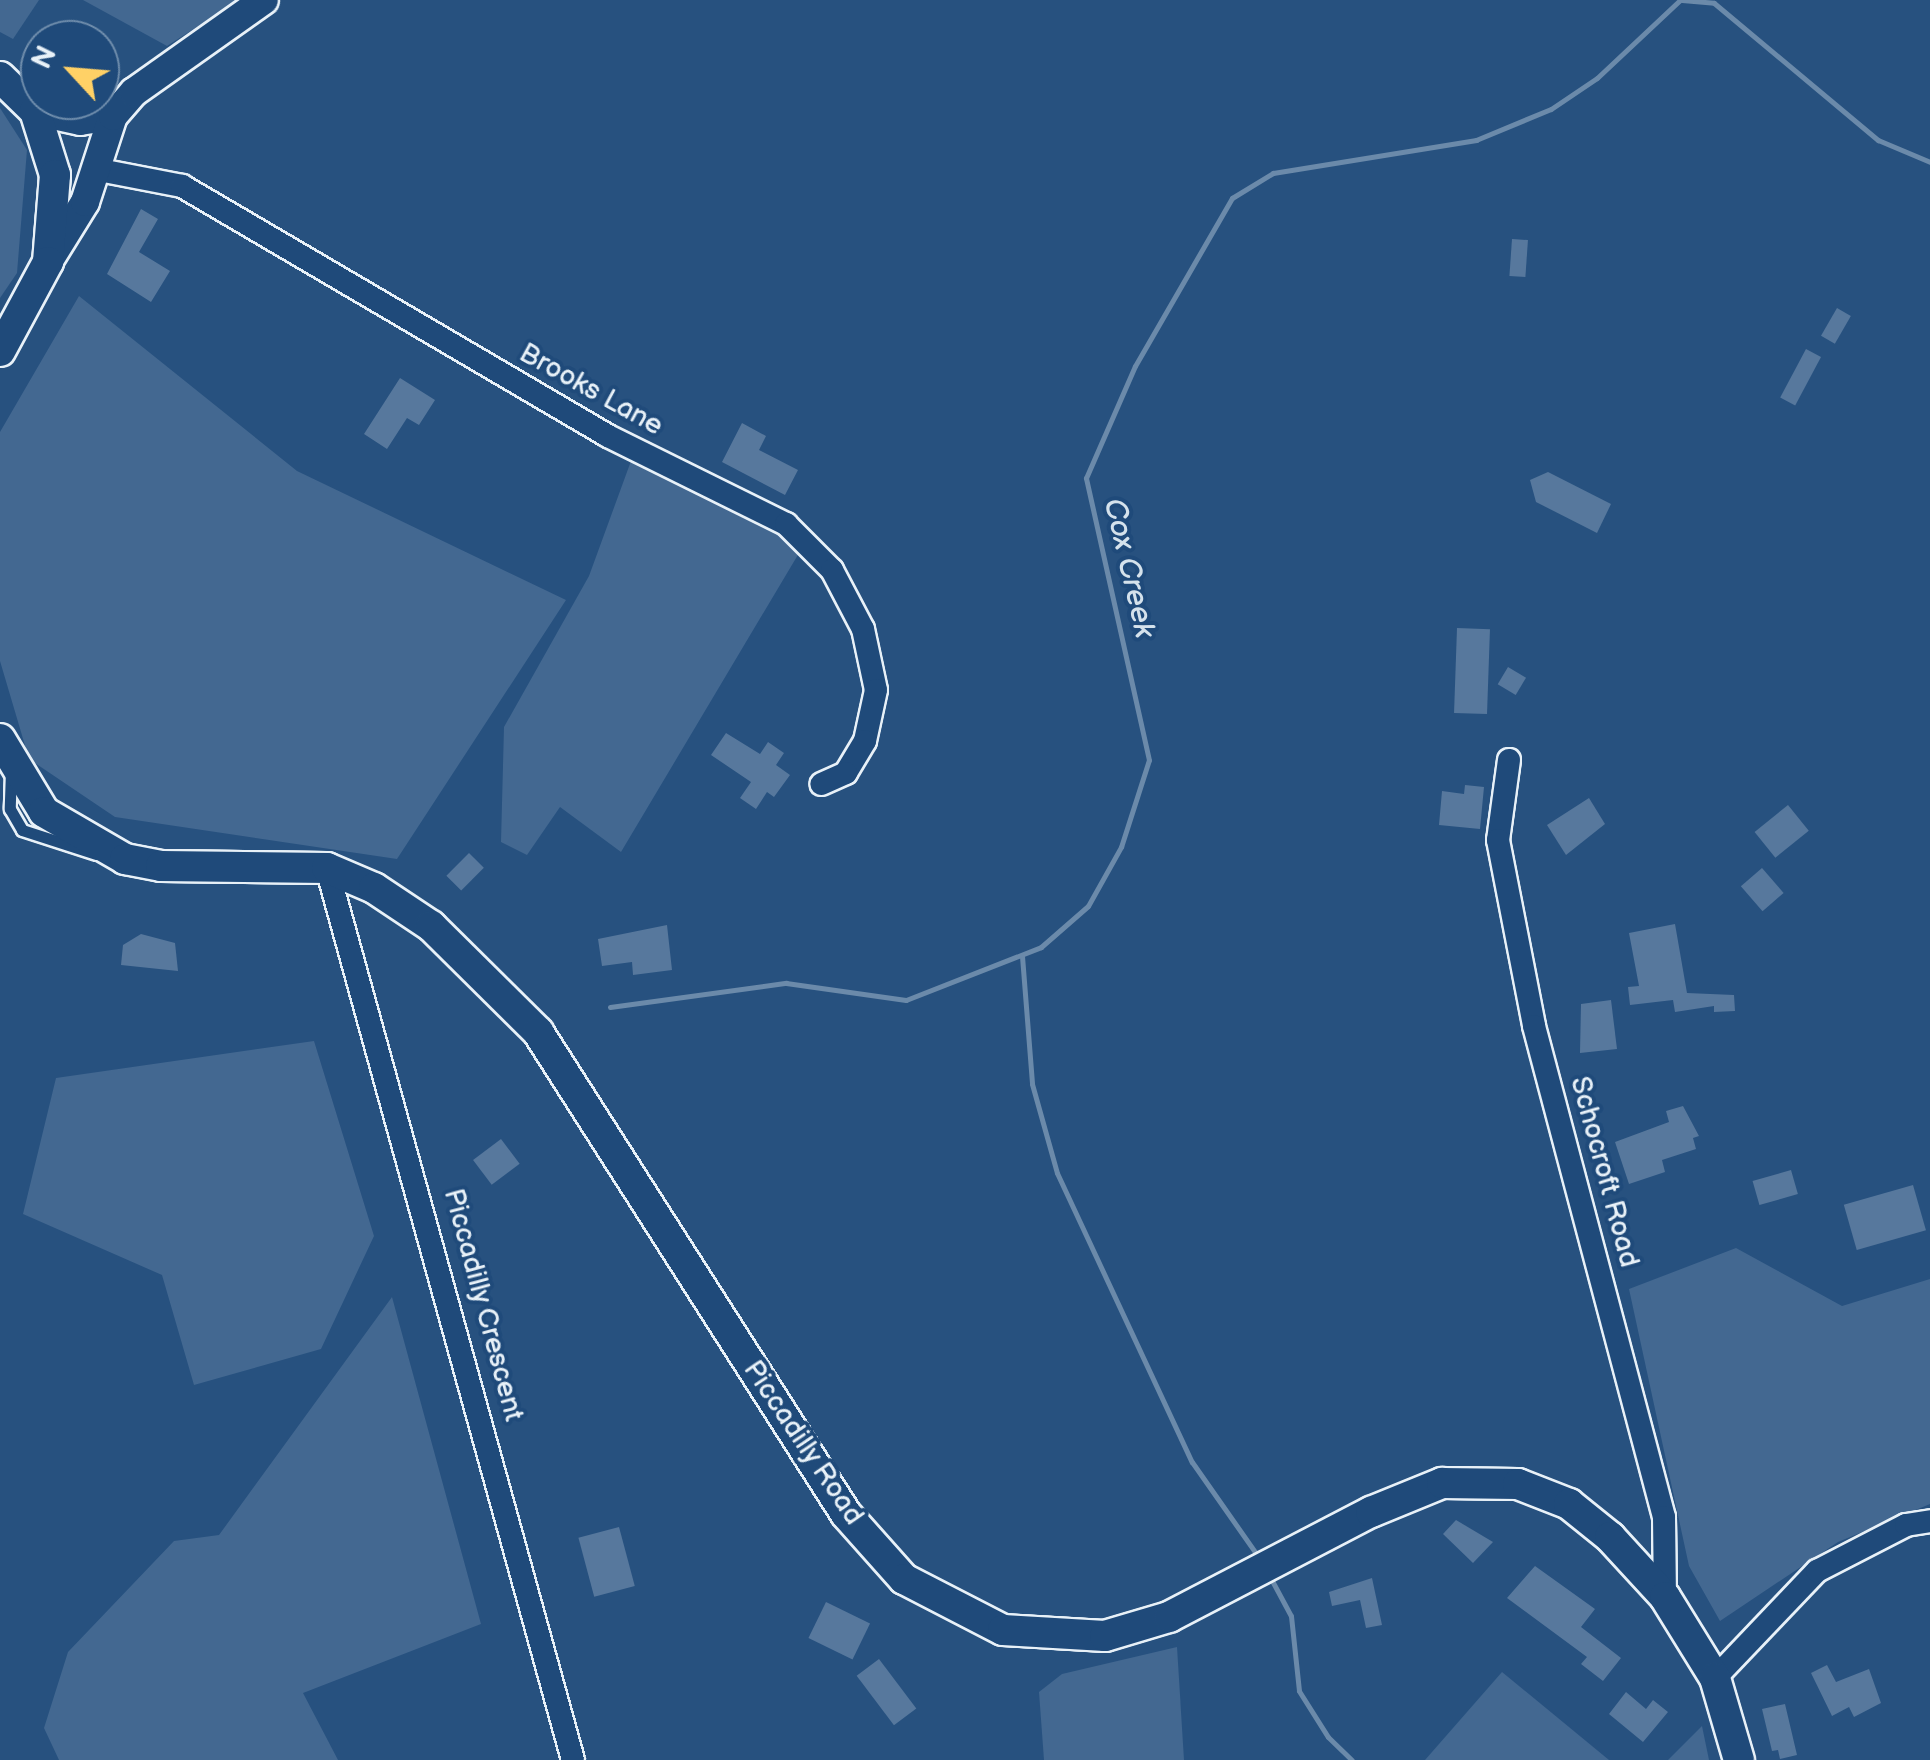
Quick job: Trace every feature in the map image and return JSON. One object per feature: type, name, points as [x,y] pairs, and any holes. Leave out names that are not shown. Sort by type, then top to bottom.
[{"type":"main road","points":[[0,77],[20,96]]},
{"type":"main road","points":[[0,350],[48,262],[55,175],[38,120]]},
{"type":"main road","name":"Piccadilly Road","points":[[6,752],[44,812],[125,858],[161,866],[328,868],[430,926],[538,1032],[846,1514],[904,1579],[1002,1630],[1105,1636],[1229,1589],[1302,1549],[1442,1483],[1486,1479],[1568,1504],[1610,1537],[1666,1597],[1715,1678],[1739,1760]]},
{"type":"street","points":[[120,108],[134,92],[264,0]]},
{"type":"street","points":[[48,262],[78,215],[112,120]]},
{"type":"street","name":"Brooks Lane","points":[[94,169],[126,172],[198,194],[608,436],[786,524],[832,570],[863,630],[876,690],[865,741],[846,773],[821,784]]},
{"type":"street","name":"Schocroft Road","points":[[1509,760],[1498,840],[1534,1026],[1664,1517],[1666,1597]]},
{"type":"street","name":"Piccadilly Crescent","points":[[328,868],[572,1760]]},
{"type":"street","points":[[1715,1678],[1817,1571],[1906,1525],[1930,1521]]},
{"type":"shaded area","points":[[0,0],[39,0],[26,20],[20,20],[13,39],[0,32]]},
{"type":"shaded area","points":[[83,0],[239,0],[167,46]]},
{"type":"shaded area","points":[[0,108],[27,150],[17,273],[0,298]]},
{"type":"shaded area","points":[[79,296],[297,471],[566,600],[397,859],[115,817],[29,759],[0,661],[0,432]]},
{"type":"shaded area","points":[[635,450],[805,543],[621,852],[560,807],[527,855],[501,842],[504,727],[589,576]]},
{"type":"shaded area","points":[[314,1041],[374,1236],[321,1349],[194,1385],[162,1275],[23,1214],[56,1078]]},
{"type":"shaded area","points":[[1736,1248],[1842,1306],[1930,1279],[1930,1504],[1838,1542],[1720,1621],[1689,1566],[1629,1289]]},
{"type":"shaded area","points":[[392,1297],[481,1624],[303,1693],[338,1760],[59,1760],[44,1728],[68,1652],[174,1541],[219,1535]]},
{"type":"shaded area","points":[[1177,1647],[1184,1760],[1044,1760],[1039,1692],[1062,1674]]},
{"type":"shaded area","points":[[1502,1672],[1609,1760],[1425,1760]]},
{"type":"shaded area","points":[[1702,1726],[1709,1760],[1668,1760]]},
{"type":"building","points":[[141,209],[158,219],[139,252],[170,271],[151,302],[107,274]]},
{"type":"building","points":[[1512,239],[1528,240],[1525,277],[1509,276]]},
{"type":"building","points":[[1837,308],[1851,316],[1835,344],[1821,336]]},
{"type":"building","points":[[1806,349],[1821,357],[1795,406],[1780,398]]},
{"type":"building","points":[[400,378],[435,400],[419,425],[407,418],[387,449],[364,434]]},
{"type":"building","points":[[742,423],[766,436],[759,450],[798,470],[785,495],[722,462]]},
{"type":"building","points":[[1548,472],[1611,504],[1597,533],[1536,502],[1530,480]]},
{"type":"building","points":[[1457,628],[1490,629],[1487,714],[1454,713]]},
{"type":"building","points":[[1508,667],[1526,678],[1516,695],[1498,684]]},
{"type":"building","points":[[726,733],[760,754],[768,742],[784,753],[776,765],[790,775],[774,797],[767,792],[756,809],[740,798],[751,782],[711,755]]},
{"type":"building","points":[[1465,785],[1484,787],[1480,829],[1439,825],[1442,791],[1464,794]]},
{"type":"building","points":[[1589,798],[1605,824],[1566,855],[1547,825]]},
{"type":"building","points":[[1788,805],[1809,831],[1775,858],[1755,832]]},
{"type":"building","points":[[469,853],[484,868],[461,890],[446,876]]},
{"type":"building","points":[[1762,868],[1784,893],[1763,911],[1741,886]]},
{"type":"building","points":[[1675,924],[1687,993],[1734,995],[1735,1011],[1714,1012],[1714,1006],[1675,1012],[1673,1000],[1630,1005],[1628,987],[1639,986],[1629,933]]},
{"type":"building","points":[[667,925],[672,970],[633,975],[632,962],[602,966],[598,939]]},
{"type":"building","points":[[141,934],[175,943],[178,971],[121,965],[123,945]]},
{"type":"building","points":[[1611,1000],[1617,1049],[1580,1053],[1581,1004]]},
{"type":"building","points":[[1683,1106],[1699,1136],[1693,1138],[1696,1149],[1662,1160],[1665,1172],[1629,1184],[1615,1142],[1669,1122],[1666,1111]]},
{"type":"building","points":[[501,1139],[520,1164],[492,1185],[473,1160]]},
{"type":"building","points":[[1791,1170],[1798,1194],[1759,1205],[1753,1181]]},
{"type":"building","points":[[1913,1185],[1926,1230],[1857,1250],[1844,1205]]},
{"type":"building","points":[[1456,1520],[1493,1542],[1473,1563],[1443,1534]]},
{"type":"building","points":[[619,1527],[635,1586],[594,1597],[578,1538]]},
{"type":"building","points":[[1535,1566],[1595,1609],[1581,1627],[1621,1658],[1603,1681],[1581,1664],[1587,1657],[1507,1598]]},
{"type":"building","points":[[1372,1578],[1382,1625],[1366,1628],[1360,1600],[1332,1606],[1329,1592]]},
{"type":"building","points":[[826,1602],[870,1623],[853,1659],[808,1638]]},
{"type":"building","points":[[879,1659],[916,1709],[894,1725],[857,1676]]},
{"type":"building","points":[[1827,1665],[1836,1682],[1869,1669],[1881,1703],[1854,1717],[1849,1707],[1832,1716],[1811,1673]]},
{"type":"building","points":[[1626,1692],[1646,1709],[1653,1700],[1668,1712],[1643,1742],[1609,1714]]},
{"type":"building","points":[[1785,1704],[1797,1755],[1780,1759],[1778,1750],[1772,1751],[1762,1709]]},
{"type":"waterway","name":"Cox Creek","points":[[610,1007],[786,983],[906,1000],[1041,947],[1088,906],[1121,847],[1149,760],[1086,478],[1135,366],[1232,198],[1273,173],[1476,140],[1551,109],[1597,78],[1680,0]]},
{"type":"waterway","name":"Cox Creek","points":[[1682,0],[1714,3],[1878,140],[1930,162]]},
{"type":"waterway","points":[[1022,956],[1032,1084],[1057,1173],[1192,1462],[1260,1559]]},
{"type":"waterway","points":[[1270,1577],[1291,1616],[1299,1691],[1328,1737],[1352,1760]]}]
